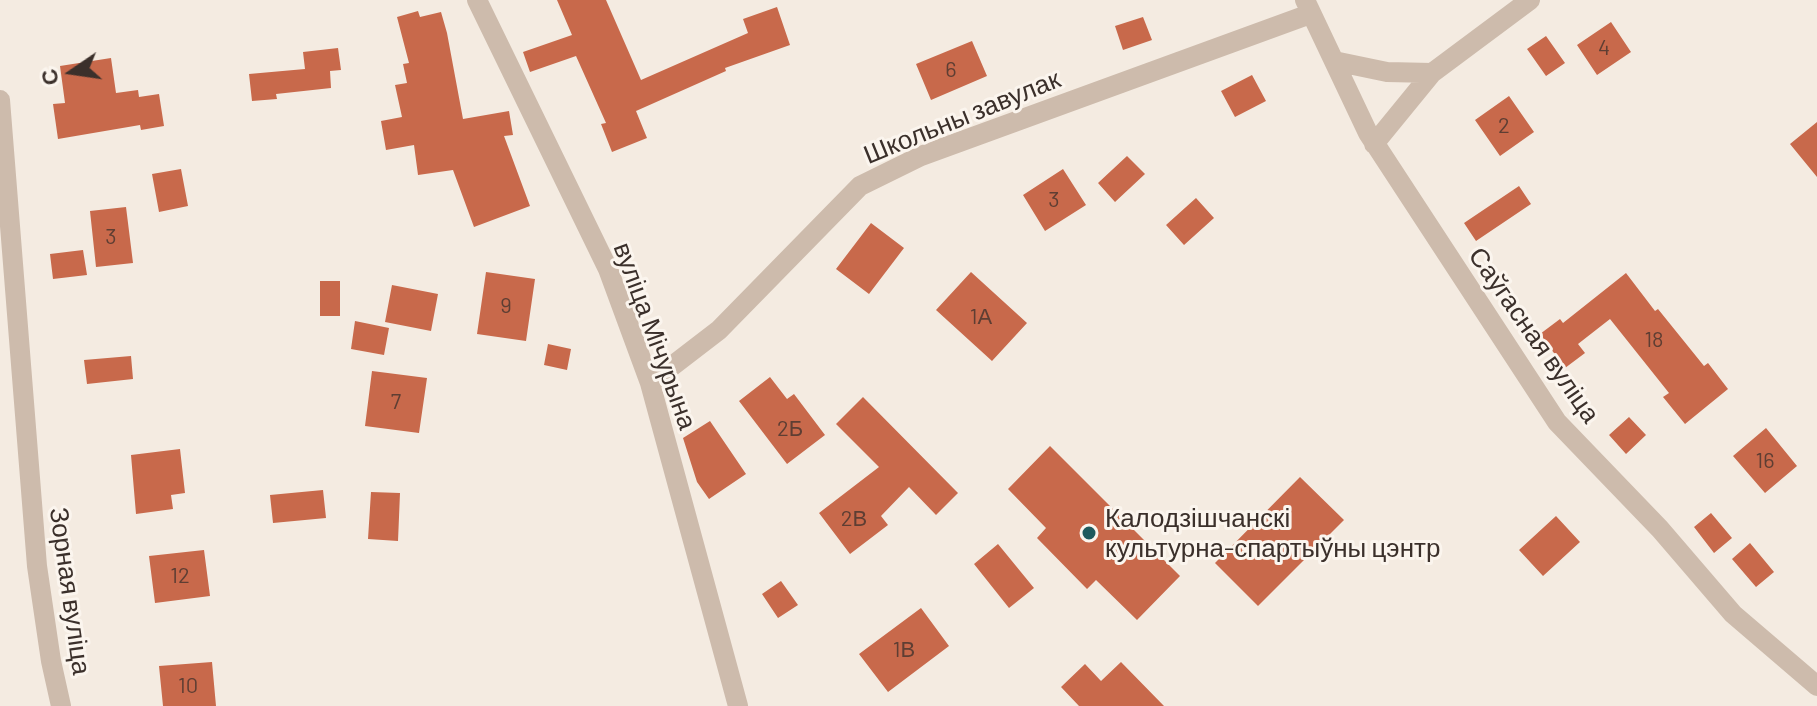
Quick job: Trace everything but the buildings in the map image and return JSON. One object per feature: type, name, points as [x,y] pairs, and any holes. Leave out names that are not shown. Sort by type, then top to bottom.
[{"type":"street","name":"вуліца Мічурына","points":[[477,0],[608,269],[650,383],[738,706]]},
{"type":"street","points":[[1374,144],[1432,73],[1530,0]]},
{"type":"street","name":"Школьны завулак","points":[[650,383],[719,330],[860,186],[921,156],[1307,7]]},
{"type":"street","name":"Саўгасная вуліца","points":[[1307,7],[1374,144],[1557,422],[1660,529],[1733,614],[1817,686]]},
{"type":"street","points":[[1334,61],[1387,72],[1432,73]]},
{"type":"street","name":"Зорная вуліца","points":[[0,100],[37,566],[61,706]]},
{"type":"place","name":"Калодзішчанскі культурна-спартыўны цэнтр","points":[[1089,533]]}]
